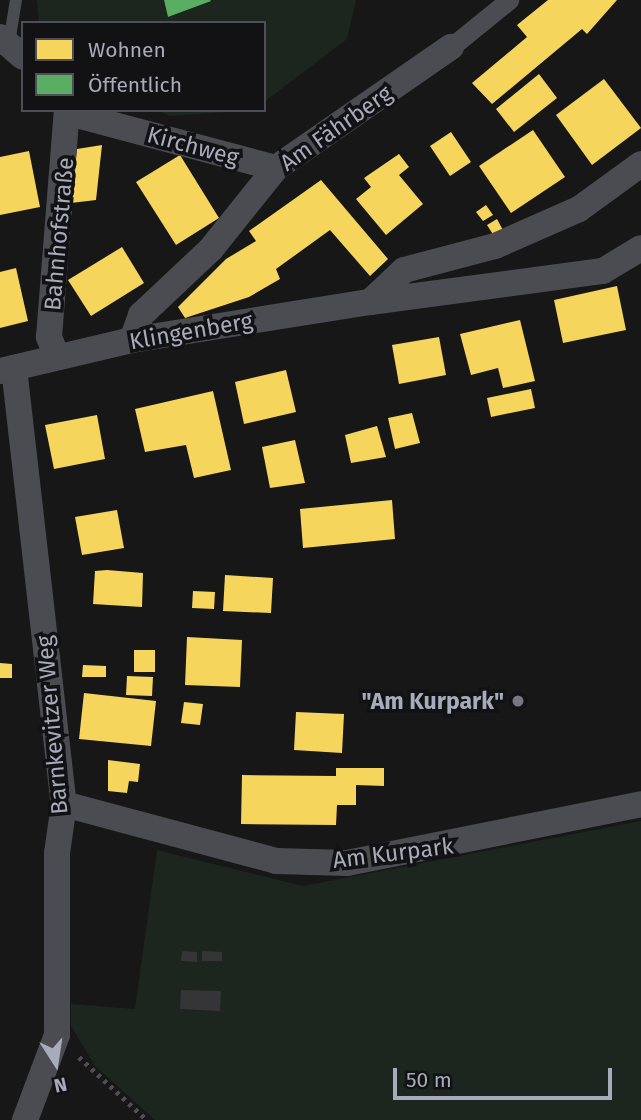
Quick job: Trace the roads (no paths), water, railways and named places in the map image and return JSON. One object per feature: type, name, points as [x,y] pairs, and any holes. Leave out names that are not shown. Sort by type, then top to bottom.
[{"type":"street","name":"Am Fährberg","points":[[132,340],[141,315],[211,249],[276,168],[451,47],[509,0]]},
{"type":"street","name":"Kirchweg","points":[[68,112],[276,168]]},
{"type":"street","name":"Bahnhofstraße","points":[[57,357],[49,337],[68,112]]},
{"type":"street","points":[[370,302],[404,271],[495,246],[579,209],[641,164]]},
{"type":"street","name":"Klingenberg","points":[[7,370],[132,340],[370,302],[603,271],[641,248]]},
{"type":"street","name":"Barnkevitzer Weg","points":[[7,370],[64,804],[57,853],[57,1035],[24,1120]]},
{"type":"street","name":"Am Kurpark","points":[[64,804],[276,861],[347,863],[641,804]]},
{"type":"lane","points":[[11,46],[16,0]]},
{"type":"place","name":"\"Am Kurpark\"","points":[[518,701]]}]
